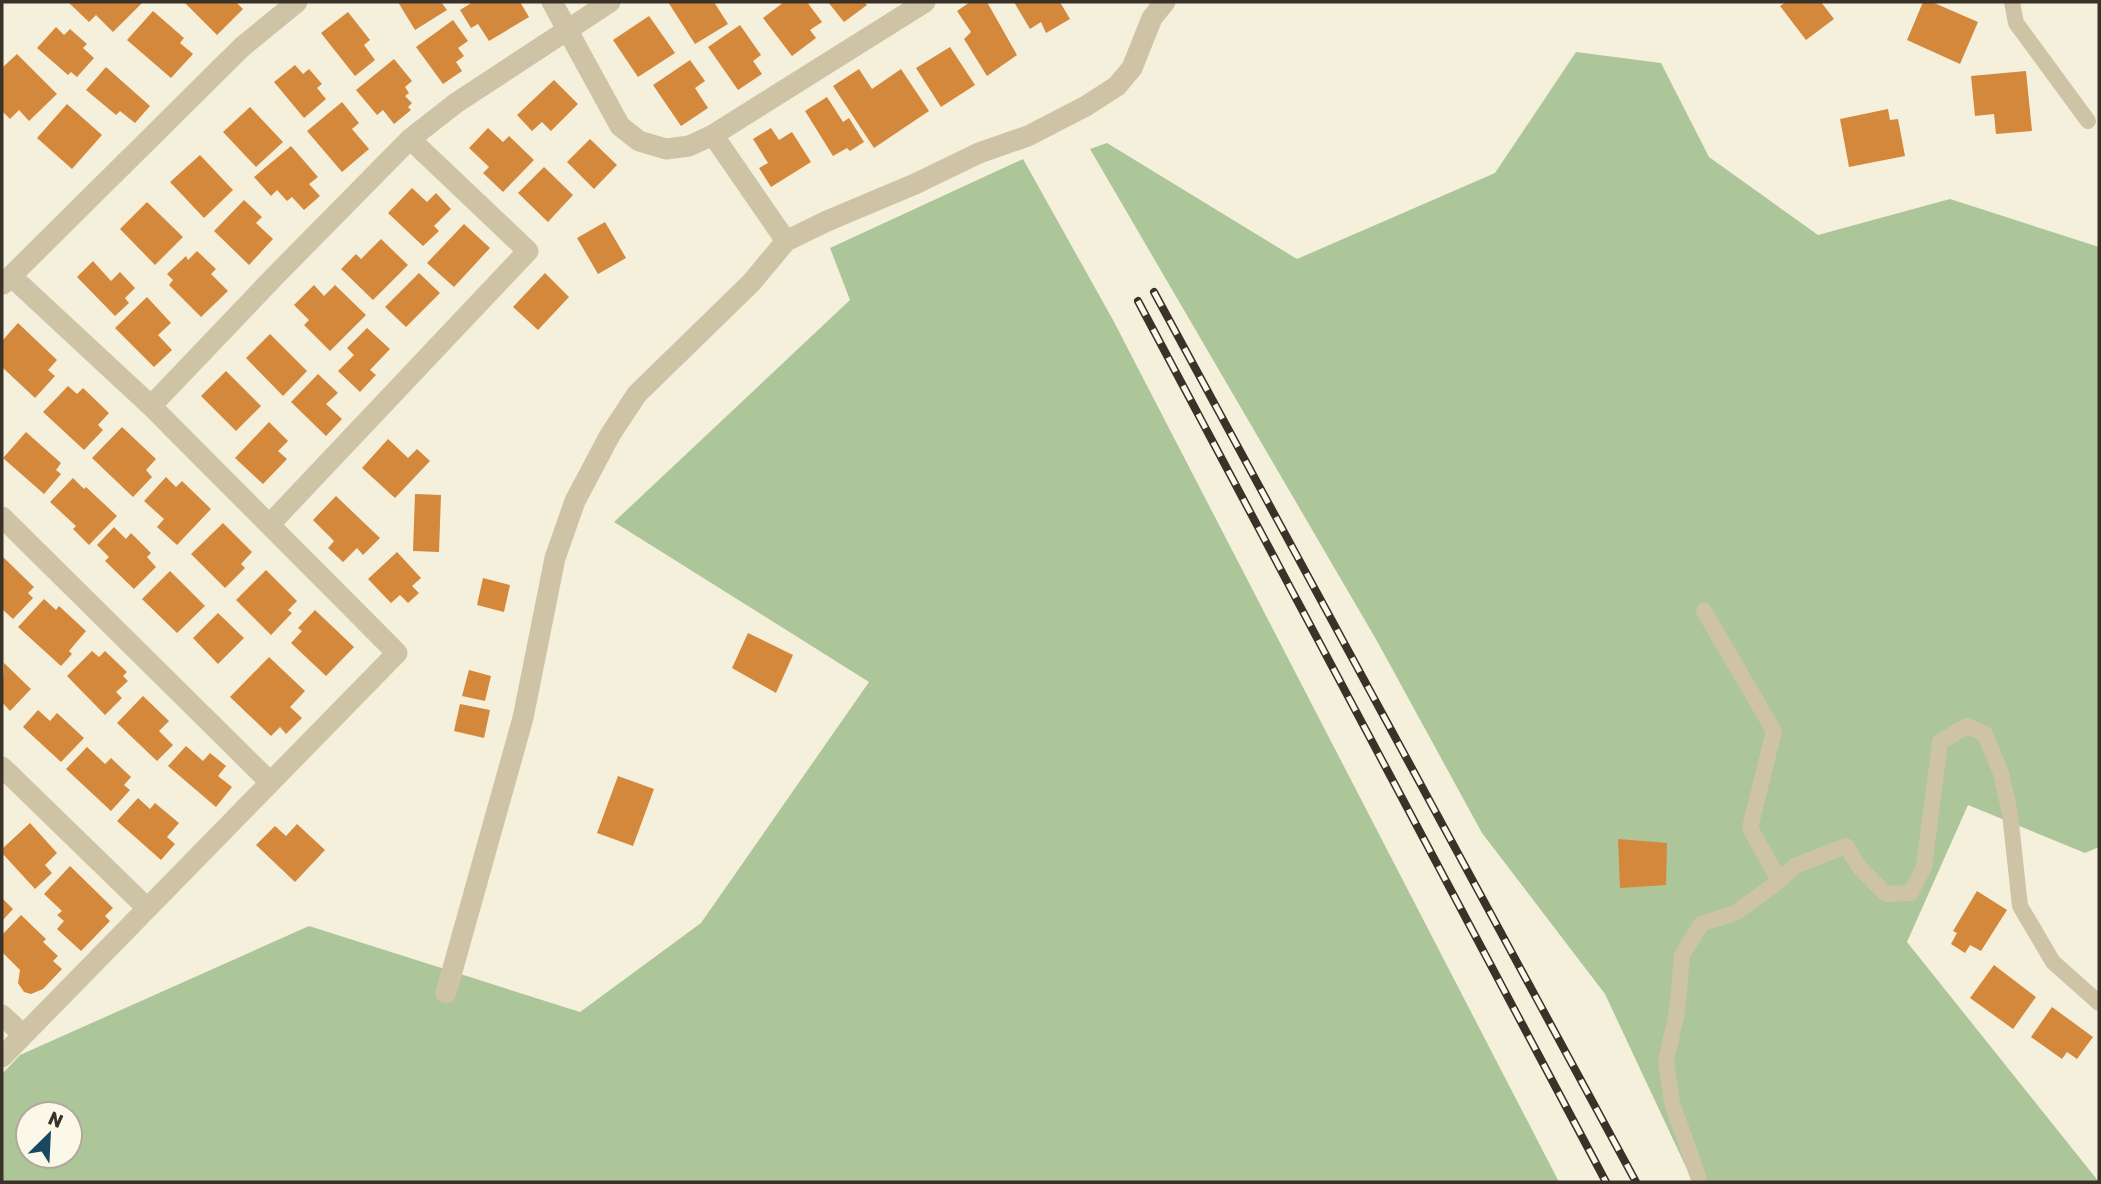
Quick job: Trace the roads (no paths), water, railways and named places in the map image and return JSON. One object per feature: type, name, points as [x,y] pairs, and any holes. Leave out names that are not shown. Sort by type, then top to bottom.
[{"type":"street","points":[[2,1057],[397,653],[151,407],[6,281],[242,47],[297,2]]},
{"type":"street","points":[[552,2],[620,126],[639,141],[666,149],[689,146],[713,135],[925,2]]},
{"type":"street","points":[[151,407],[410,139],[456,103],[610,2]]},
{"type":"street","points":[[446,993],[523,718],[555,558],[575,501],[610,435],[637,394],[751,283],[786,242],[827,220],[915,184],[979,153],[1028,136],[1117,86],[1132,68],[1152,18],[1165,2]]},
{"type":"street","points":[[713,135],[786,242]]},
{"type":"street","points":[[270,524],[528,251],[410,139]]},
{"type":"street","points":[[2,517],[269,781]]},
{"type":"street","points":[[2,767],[147,908]]},
{"type":"street","points":[[2,1015],[23,1035]]},
{"type":"lane","points":[[2012,2],[2016,23],[2088,121]]},
{"type":"lane","points":[[1704,611],[1774,732],[1750,828],[1779,880]]},
{"type":"lane","points":[[1700,1182],[1672,1103],[1666,1061],[1677,1012],[1682,955],[1701,924],[1735,913],[1795,866],[1846,846],[1860,868],[1886,894],[1911,893],[1924,867],[1940,742],[1967,726],[1985,734],[2001,773],[2010,814],[2020,906],[2053,962],[2099,1003]]},
{"type":"railway","points":[[1154,292],[1636,1182]]},
{"type":"railway","points":[[1138,301],[1606,1182]]}]
